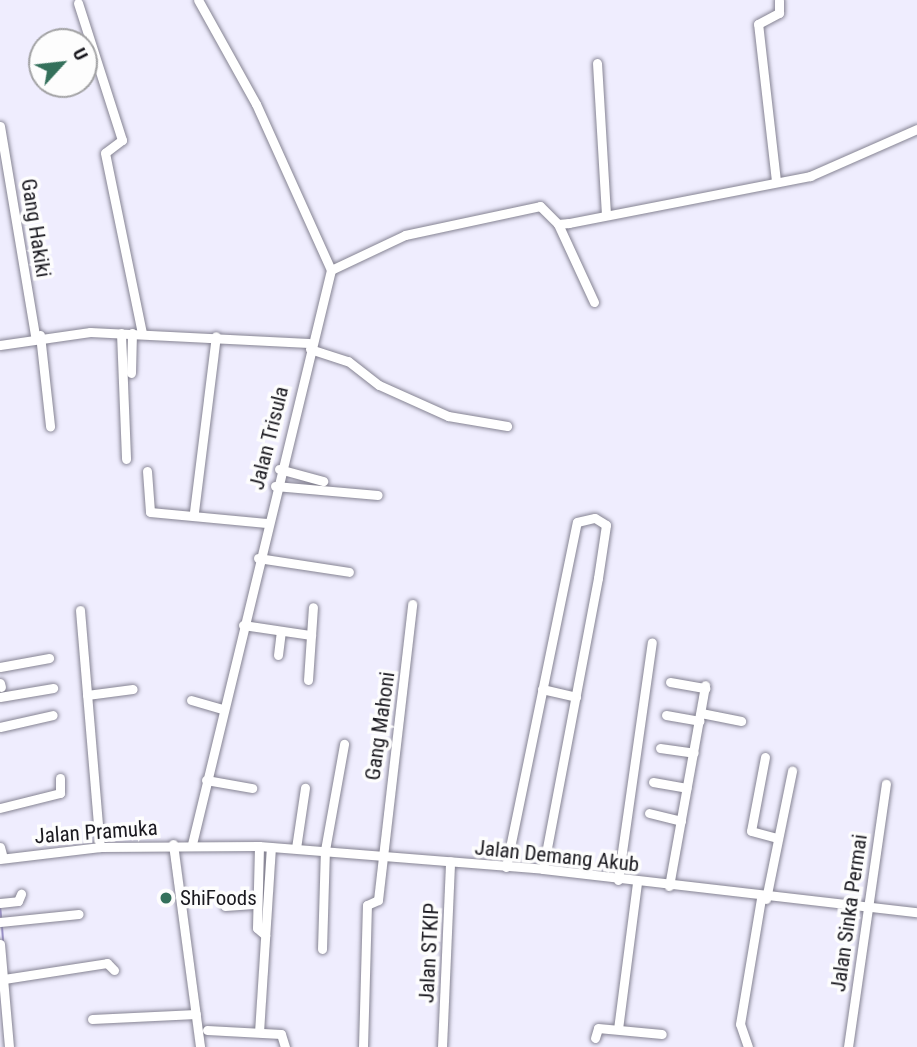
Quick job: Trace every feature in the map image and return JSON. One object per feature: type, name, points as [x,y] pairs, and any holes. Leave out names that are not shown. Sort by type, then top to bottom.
[{"type":"street","points":[[198,0],[256,104],[331,270],[405,235],[540,206],[563,223],[594,302]]},
{"type":"street","points":[[776,181],[758,24],[779,13],[779,0]]},
{"type":"street","points":[[78,2],[122,139],[105,153],[137,333],[131,373]]},
{"type":"street","points":[[597,63],[606,215]]},
{"type":"street","name":"Gang Hakiki","points":[[0,125],[38,336],[50,426]]},
{"type":"street","points":[[563,223],[844,166],[917,129]]},
{"type":"street","name":"Jalan Trisula","points":[[192,844],[279,469],[331,270]]},
{"type":"street","points":[[121,333],[126,459]]},
{"type":"street","points":[[0,345],[38,336],[137,333],[309,346],[348,360],[379,385],[448,416],[508,426]]},
{"type":"street","points":[[194,512],[216,337]]},
{"type":"street","points":[[279,469],[323,481]]},
{"type":"street","points":[[147,471],[150,512],[194,512],[266,523]]},
{"type":"street","points":[[275,486],[378,495]]},
{"type":"street","points":[[506,867],[577,522],[601,519],[606,525],[543,869]]},
{"type":"street","points":[[258,558],[349,572]]},
{"type":"street","name":"Gang Mahoni","points":[[363,1047],[367,905],[378,900],[378,854],[412,604]]},
{"type":"street","points":[[308,680],[313,607]]},
{"type":"street","points":[[80,610],[100,847]]},
{"type":"street","points":[[243,625],[311,635]]},
{"type":"street","points":[[278,655],[281,631]]},
{"type":"street","points":[[618,880],[652,642]]},
{"type":"street","points":[[0,667],[49,658]]},
{"type":"street","points":[[669,886],[705,687],[670,682]]},
{"type":"street","points":[[0,697],[53,688]]},
{"type":"street","points":[[87,695],[133,688]]},
{"type":"street","points":[[541,690],[576,697]]},
{"type":"street","points":[[191,700],[222,709]]},
{"type":"street","points":[[0,727],[53,715]]},
{"type":"street","points":[[666,715],[741,721]]},
{"type":"street","points":[[322,949],[326,850],[344,744]]},
{"type":"street","points":[[660,748],[694,753]]},
{"type":"street","points":[[765,757],[751,831],[776,838]]},
{"type":"street","points":[[748,1047],[740,1024],[776,838],[792,771]]},
{"type":"street","points":[[0,808],[61,793],[60,778]]},
{"type":"street","points":[[206,780],[252,788]]},
{"type":"street","points":[[653,782],[686,788]]},
{"type":"street","name":"Jalan Sinka Permai","points":[[848,1047],[886,784]]},
{"type":"street","points":[[296,848],[305,788]]},
{"type":"street","points":[[649,813],[681,821]]},
{"type":"street","points":[[173,844],[200,1047]]},
{"type":"street","name":"Jalan Demang Akub","points":[[192,844],[326,850],[543,869],[764,899],[917,912]]},
{"type":"street","name":"Jalan Pramuka","points":[[1,859],[100,847],[192,844]]},
{"type":"street","points":[[259,846],[257,928],[265,935]]},
{"type":"street","points":[[0,847],[1,859]]},
{"type":"street","points":[[259,1032],[271,847]]},
{"type":"street","name":"Jalan STKIP","points":[[442,1047],[457,862]]},
{"type":"street","points":[[618,1029],[637,882]]},
{"type":"street","points":[[2,902],[22,894]]},
{"type":"street","points":[[225,906],[257,904]]},
{"type":"street","points":[[3,922],[79,914]]},
{"type":"street","points":[[0,944],[7,978],[9,1047]]},
{"type":"street","points":[[7,978],[107,963],[114,970]]},
{"type":"street","points":[[92,1018],[196,1014]]},
{"type":"street","points":[[595,1038],[598,1028],[662,1034]]},
{"type":"street","points":[[207,1030],[283,1034],[285,1047]]},
{"type":"waterway","points":[[0,905],[1,917]]},
{"type":"waterway","points":[[2,926],[3,941]]},
{"type":"place","name":"ShiFoods","points":[[166,898]]}]
